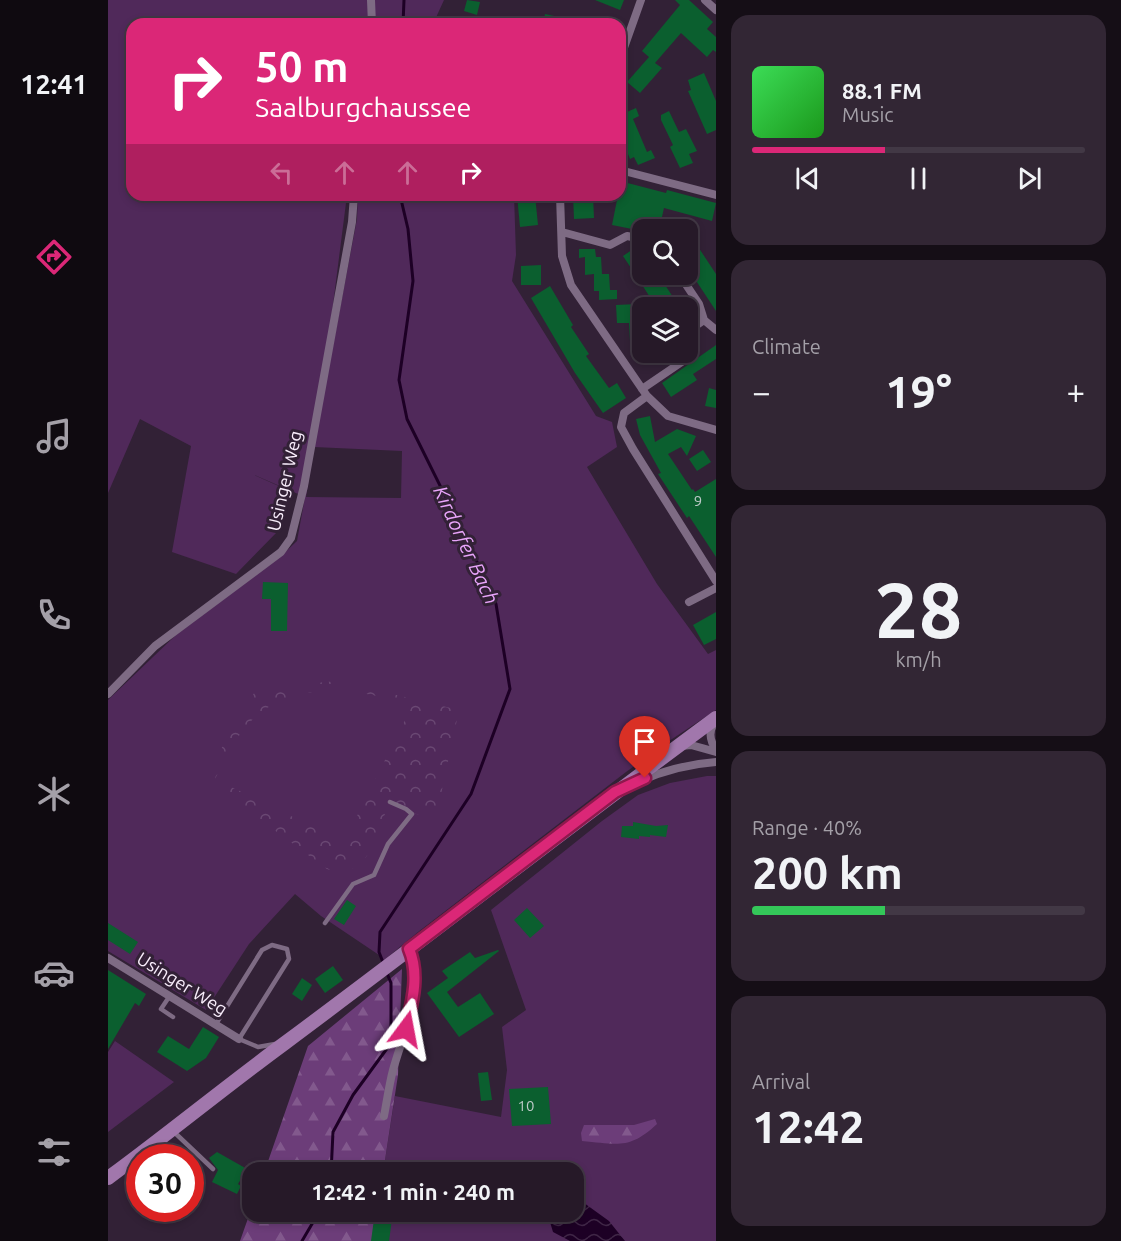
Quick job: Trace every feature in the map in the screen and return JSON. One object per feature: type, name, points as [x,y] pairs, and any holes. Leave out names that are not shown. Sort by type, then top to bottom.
[{"type":"main road","points":[[108,1178],[615,792],[716,720]]},
{"type":"street","points":[[371,0],[372,18]]},
{"type":"street","points":[[626,41],[641,0]]},
{"type":"street","points":[[705,0],[716,10]]},
{"type":"street","points":[[626,172],[716,195]]},
{"type":"street","name":"Usinger Weg","points":[[108,694],[155,646],[281,552],[291,538],[313,439],[352,222],[354,201]]},
{"type":"street","points":[[560,201],[562,256],[571,285],[644,392],[668,416],[716,430]]},
{"type":"street","points":[[562,232],[610,245],[627,236],[632,237]]},
{"type":"street","points":[[686,285],[699,304],[704,320],[716,330]]},
{"type":"street","points":[[698,325],[704,320]]},
{"type":"street","points":[[681,363],[644,392],[624,412],[621,427],[716,581]]},
{"type":"street","points":[[689,602],[716,588]]},
{"type":"street","points":[[716,720],[710,735],[716,750]]},
{"type":"street","points":[[672,750],[691,746],[716,750]]},
{"type":"street","points":[[615,792],[660,772],[693,763],[716,762]]},
{"type":"street","points":[[384,1116],[393,1071],[413,1000],[415,971],[414,960],[409,949]]},
{"type":"street","name":"Usinger Weg","points":[[108,958],[239,1039]]},
{"type":"lane","points":[[325,923],[354,885],[374,875],[388,844],[412,814],[390,802]]},
{"type":"lane","points":[[216,1024],[262,950],[272,945],[289,947],[289,959],[239,1039],[258,1047],[284,1043]]},
{"type":"lane","points":[[169,996],[161,1010],[173,1017]]},
{"type":"lane","points":[[172,1130],[213,1169]]},
{"type":"green space","points":[[108,0],[368,0],[368,18],[126,18],[126,201],[346,201],[317,430],[357,219],[358,201],[514,201],[516,255],[512,281],[596,416],[612,422],[617,447],[587,467],[657,584],[708,654],[716,650],[716,710],[626,772],[383,961],[379,955],[321,916],[295,894],[249,944],[206,1010],[108,951],[108,700],[176,635],[280,557],[297,541],[305,497],[243,470],[292,492],[278,531],[236,574],[172,552],[191,446],[140,419],[108,493]],"holes":[[[314,447],[402,451],[401,498],[306,497]]]},
{"type":"green space","points":[[374,0],[444,0],[436,18],[375,18]]},
{"type":"green space","points":[[338,681],[459,710],[436,818],[387,808],[374,843],[361,863],[352,869],[341,871],[327,869],[204,778],[257,688]],"holes":[[[333,689],[373,695],[411,708],[344,842],[215,779],[236,740],[247,725],[273,705],[289,698]]]},
{"type":"green space","points":[[716,776],[716,1241],[373,1241],[375,1222],[584,1222],[584,1162],[385,1162],[395,1096],[501,1117],[507,1070],[502,1027],[526,1010],[491,910],[638,795],[670,783]]},
{"type":"green space","points":[[402,969],[398,1075],[385,1162],[268,1162],[308,1046]]},
{"type":"green space","points":[[115,1041],[174,1082],[108,1132],[108,1052]]},
{"type":"green space","points":[[655,1119],[657,1124],[630,1142],[614,1144],[582,1141],[581,1133],[584,1125],[634,1125]]},
{"type":"green space","points":[[247,1222],[375,1222],[373,1241],[240,1241]]},
{"type":"water","points":[[584,1203],[609,1221],[625,1241],[570,1241],[553,1232],[550,1222],[584,1222]]},
{"type":"building","points":[[467,0],[480,2],[477,15],[464,11]]},
{"type":"building","points":[[595,0],[624,0],[620,10]]},
{"type":"building","points":[[675,0],[689,0],[713,22],[707,29],[716,37],[716,52],[713,50],[707,57],[681,33],[655,63],[662,68],[640,93],[627,82],[649,57],[642,51],[680,5]]},
{"type":"building","points":[[545,14],[559,17],[559,18],[544,18]]},
{"type":"building","points":[[704,73],[716,101],[716,130],[707,134],[688,91],[691,90],[688,80]]},
{"type":"building","points":[[636,108],[639,116],[633,119],[647,152],[651,150],[655,158],[638,165],[634,157],[630,159],[626,149],[626,112]]},
{"type":"building","points":[[669,111],[679,132],[686,129],[697,151],[689,154],[693,163],[680,168],[670,147],[673,145],[661,120],[661,115]]},
{"type":"building","points":[[626,183],[666,193],[667,190],[716,203],[712,221],[664,208],[662,219],[632,219],[632,229],[612,225],[617,201],[626,201]]},
{"type":"building","points":[[518,201],[536,201],[538,225],[520,227]]},
{"type":"building","points":[[573,201],[593,201],[594,218],[574,219]]},
{"type":"building","points":[[698,247],[716,274],[716,311],[698,284]]},
{"type":"building","points":[[579,249],[595,249],[596,257],[601,257],[602,274],[609,274],[610,290],[617,290],[617,299],[599,300],[599,291],[594,291],[594,274],[585,275],[585,257],[579,258]]},
{"type":"building","points":[[632,250],[632,270],[623,256]]},
{"type":"building","points":[[541,265],[541,285],[521,285],[521,266]]},
{"type":"building","points":[[642,285],[665,285],[673,297],[650,297]]},
{"type":"building","points":[[550,286],[573,325],[571,327],[589,354],[586,356],[609,388],[617,383],[626,398],[603,413],[575,373],[531,298]]},
{"type":"building","points":[[632,304],[632,341],[630,341],[629,323],[617,323],[616,305]]},
{"type":"building","points":[[716,345],[716,359],[693,374],[697,380],[671,397],[662,383],[690,363],[698,363],[698,358]]},
{"type":"building","points":[[709,388],[716,390],[716,408],[705,406]]},
{"type":"building","points":[[650,416],[655,442],[677,429],[696,436],[687,456],[681,447],[668,454],[695,492],[716,479],[716,557],[658,474],[661,473],[640,435],[636,419]]},
{"type":"building","points":[[703,450],[711,462],[697,471],[689,459]]},
{"type":"building","points":[[263,582],[288,583],[287,631],[271,631],[271,599],[262,599]]},
{"type":"building","points":[[716,612],[716,639],[704,645],[693,625]]},
{"type":"building","points":[[633,822],[656,826],[668,825],[666,837],[650,835],[650,837],[639,836],[639,839],[621,837],[622,826],[633,826]]},
{"type":"building","points":[[347,900],[356,906],[344,925],[334,919]]},
{"type":"building","points":[[527,908],[544,926],[530,938],[514,920]]},
{"type":"building","points":[[108,923],[138,942],[130,954],[108,940]]},
{"type":"building","points":[[498,950],[447,992],[458,1007],[480,993],[494,1014],[459,1037],[427,993],[448,978],[442,971],[470,952],[475,958]]},
{"type":"building","points":[[333,966],[343,980],[325,993],[315,979]]},
{"type":"building","points":[[108,970],[146,994],[139,1006],[135,1003],[108,1049]]},
{"type":"building","points":[[302,978],[312,985],[302,1001],[292,994]]},
{"type":"building","points":[[203,1027],[219,1037],[206,1058],[187,1071],[157,1052],[168,1036],[189,1049]]},
{"type":"building","points":[[488,1072],[492,1100],[481,1101],[478,1073]]},
{"type":"building","points":[[548,1087],[551,1124],[512,1126],[509,1089]]},
{"type":"building","points":[[217,1152],[242,1166],[242,1177],[238,1184],[241,1186],[237,1194],[212,1182],[218,1170],[209,1158]]},
{"type":"building","points":[[374,1222],[392,1222],[389,1241],[371,1241]]},
{"type":"waterway","name":"Kirdorfer Bach","points":[[403,18],[404,0]]},
{"type":"waterway","name":"Kirdorfer Bach","points":[[384,965],[379,952],[380,932],[471,794],[510,689],[496,604],[407,419],[399,380],[413,281],[408,229],[401,201]]},
{"type":"waterway","name":"Kirdorfer Bach","points":[[332,1162],[333,1132],[353,1095],[391,1043],[391,983],[386,971]]},
{"type":"waterway","name":"Kirdorfer Bach","points":[[302,1241],[313,1222]]},
{"type":"route","points":[[406,1029],[413,1000],[415,971],[414,960],[409,949],[615,792],[645,778]]}]
